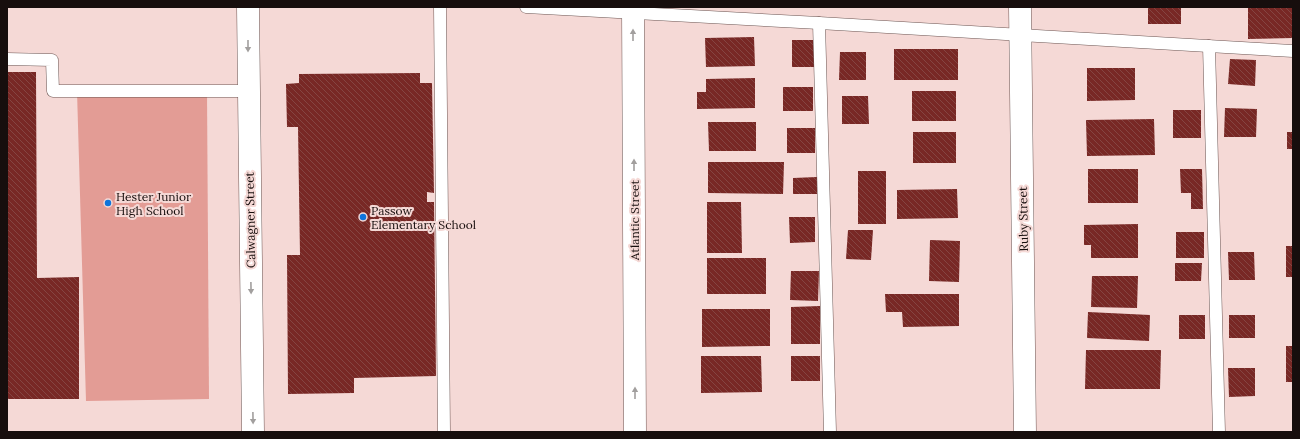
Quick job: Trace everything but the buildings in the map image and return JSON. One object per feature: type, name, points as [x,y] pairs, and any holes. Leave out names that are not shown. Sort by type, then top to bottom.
[{"type":"street","name":"Calwagner Street","points":[[248,7],[253,432]]},
{"type":"street","name":"Ruby Street","points":[[1020,7],[1025,432]]},
{"type":"street","name":"Atlantic Street","points":[[633,10],[635,432]]},
{"type":"lane","points":[[440,7],[444,432]]},
{"type":"lane","points":[[526,7],[633,10],[819,23],[1293,51]]},
{"type":"lane","points":[[819,23],[830,432]]},
{"type":"lane","points":[[1209,46],[1219,432]]},
{"type":"lane","points":[[7,59],[52,60],[53,91],[249,91]]},
{"type":"shaded area","points":[[77,91],[207,92],[209,399],[86,401]]},
{"type":"place","name":"Hester Junior High School","points":[[108,203]]},
{"type":"place","name":"Passow Elementary School","points":[[363,217]]}]
